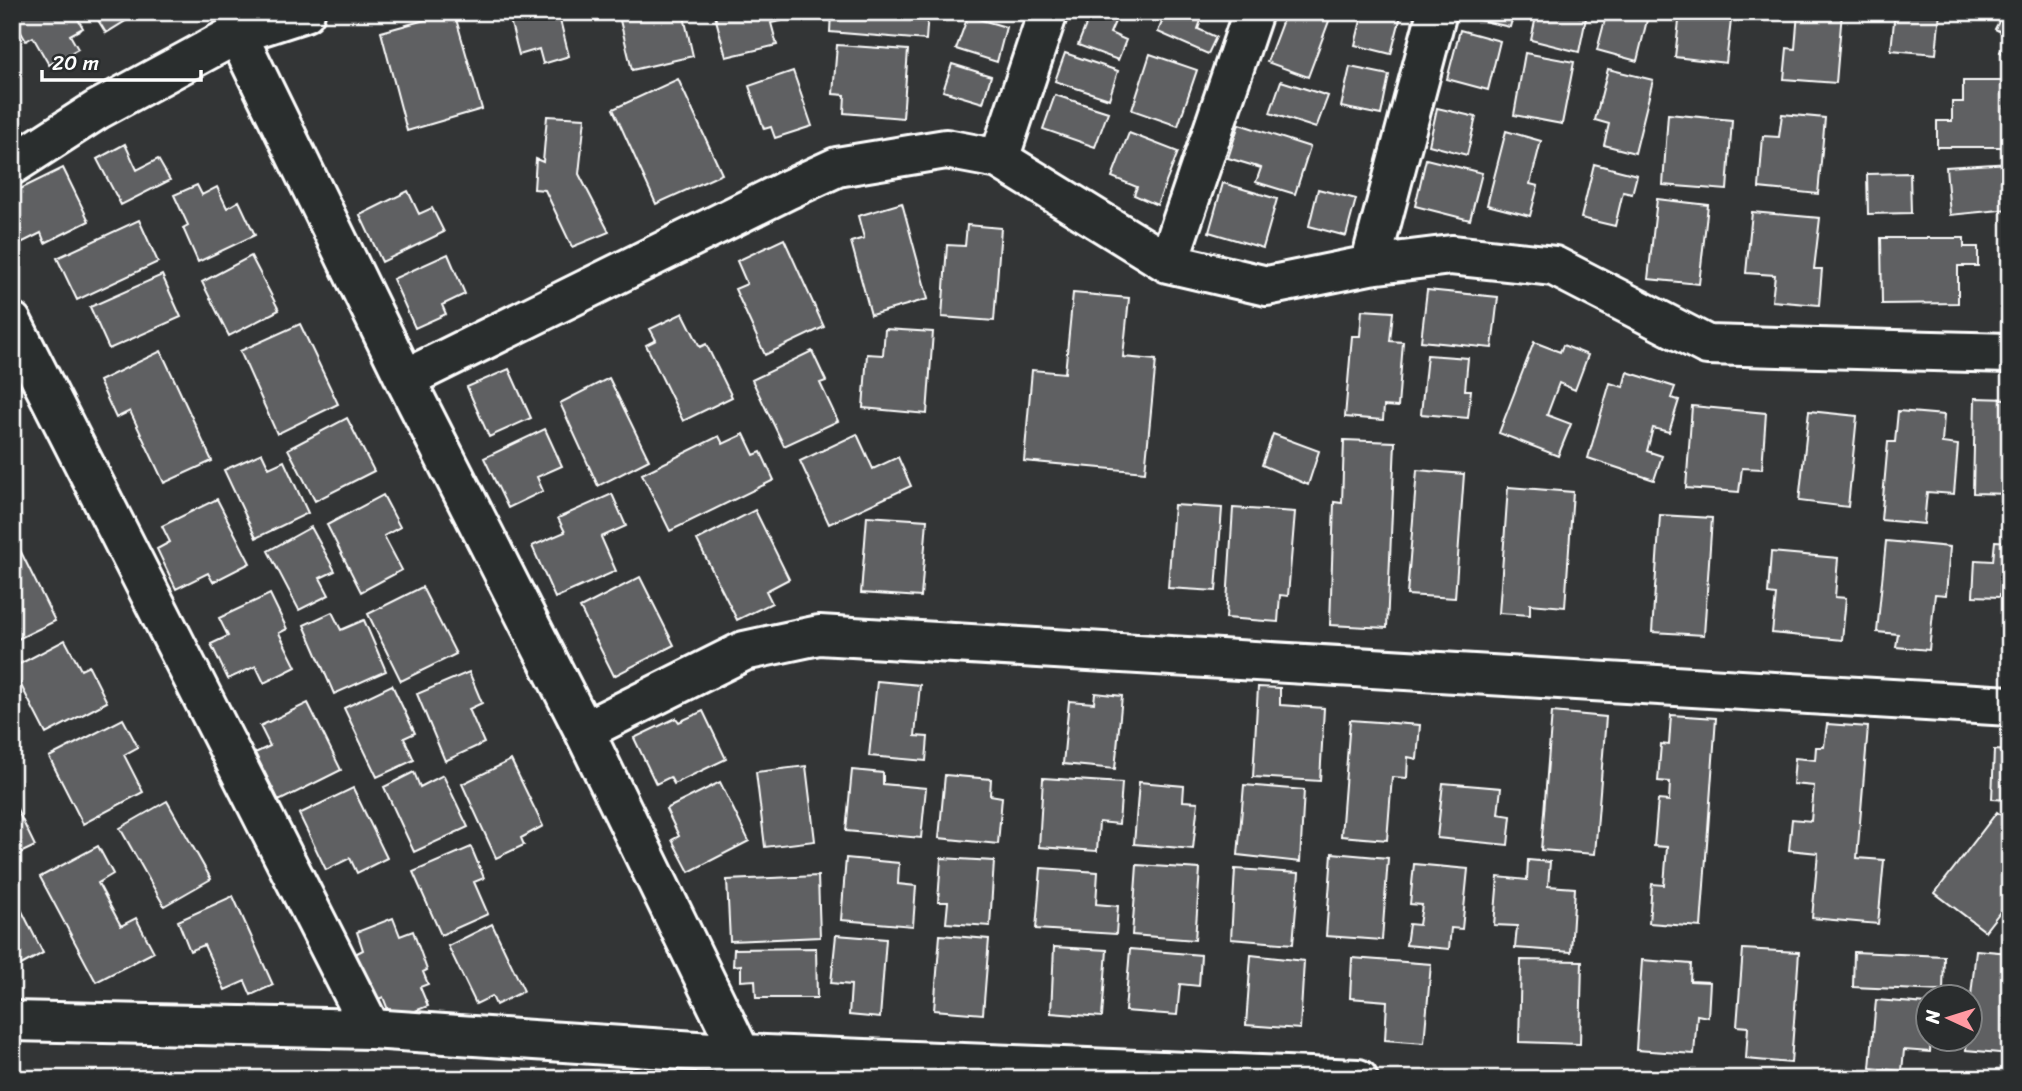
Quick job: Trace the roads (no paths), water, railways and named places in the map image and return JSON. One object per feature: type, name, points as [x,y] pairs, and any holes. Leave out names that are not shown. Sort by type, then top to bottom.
[{"type":"street","points":[[12,165],[97,110],[237,34],[305,12]]},
{"type":"street","points":[[999,159],[1048,12]]},
{"type":"street","points":[[1168,263],[1253,12]]},
{"type":"street","points":[[1370,265],[1437,12]]},
{"type":"street","points":[[237,34],[405,379],[584,731],[741,1054]]},
{"type":"street","points":[[405,379],[837,167],[946,149],[999,159],[1168,263],[1267,285],[1370,265],[1451,255],[1554,267],[1707,345],[2010,353]]},
{"type":"street","points":[[12,322],[371,1029]]},
{"type":"street","points":[[584,731],[744,651],[820,635],[2010,706]]},
{"type":"street","points":[[12,1021],[371,1029],[741,1054],[1358,1079]]}]
